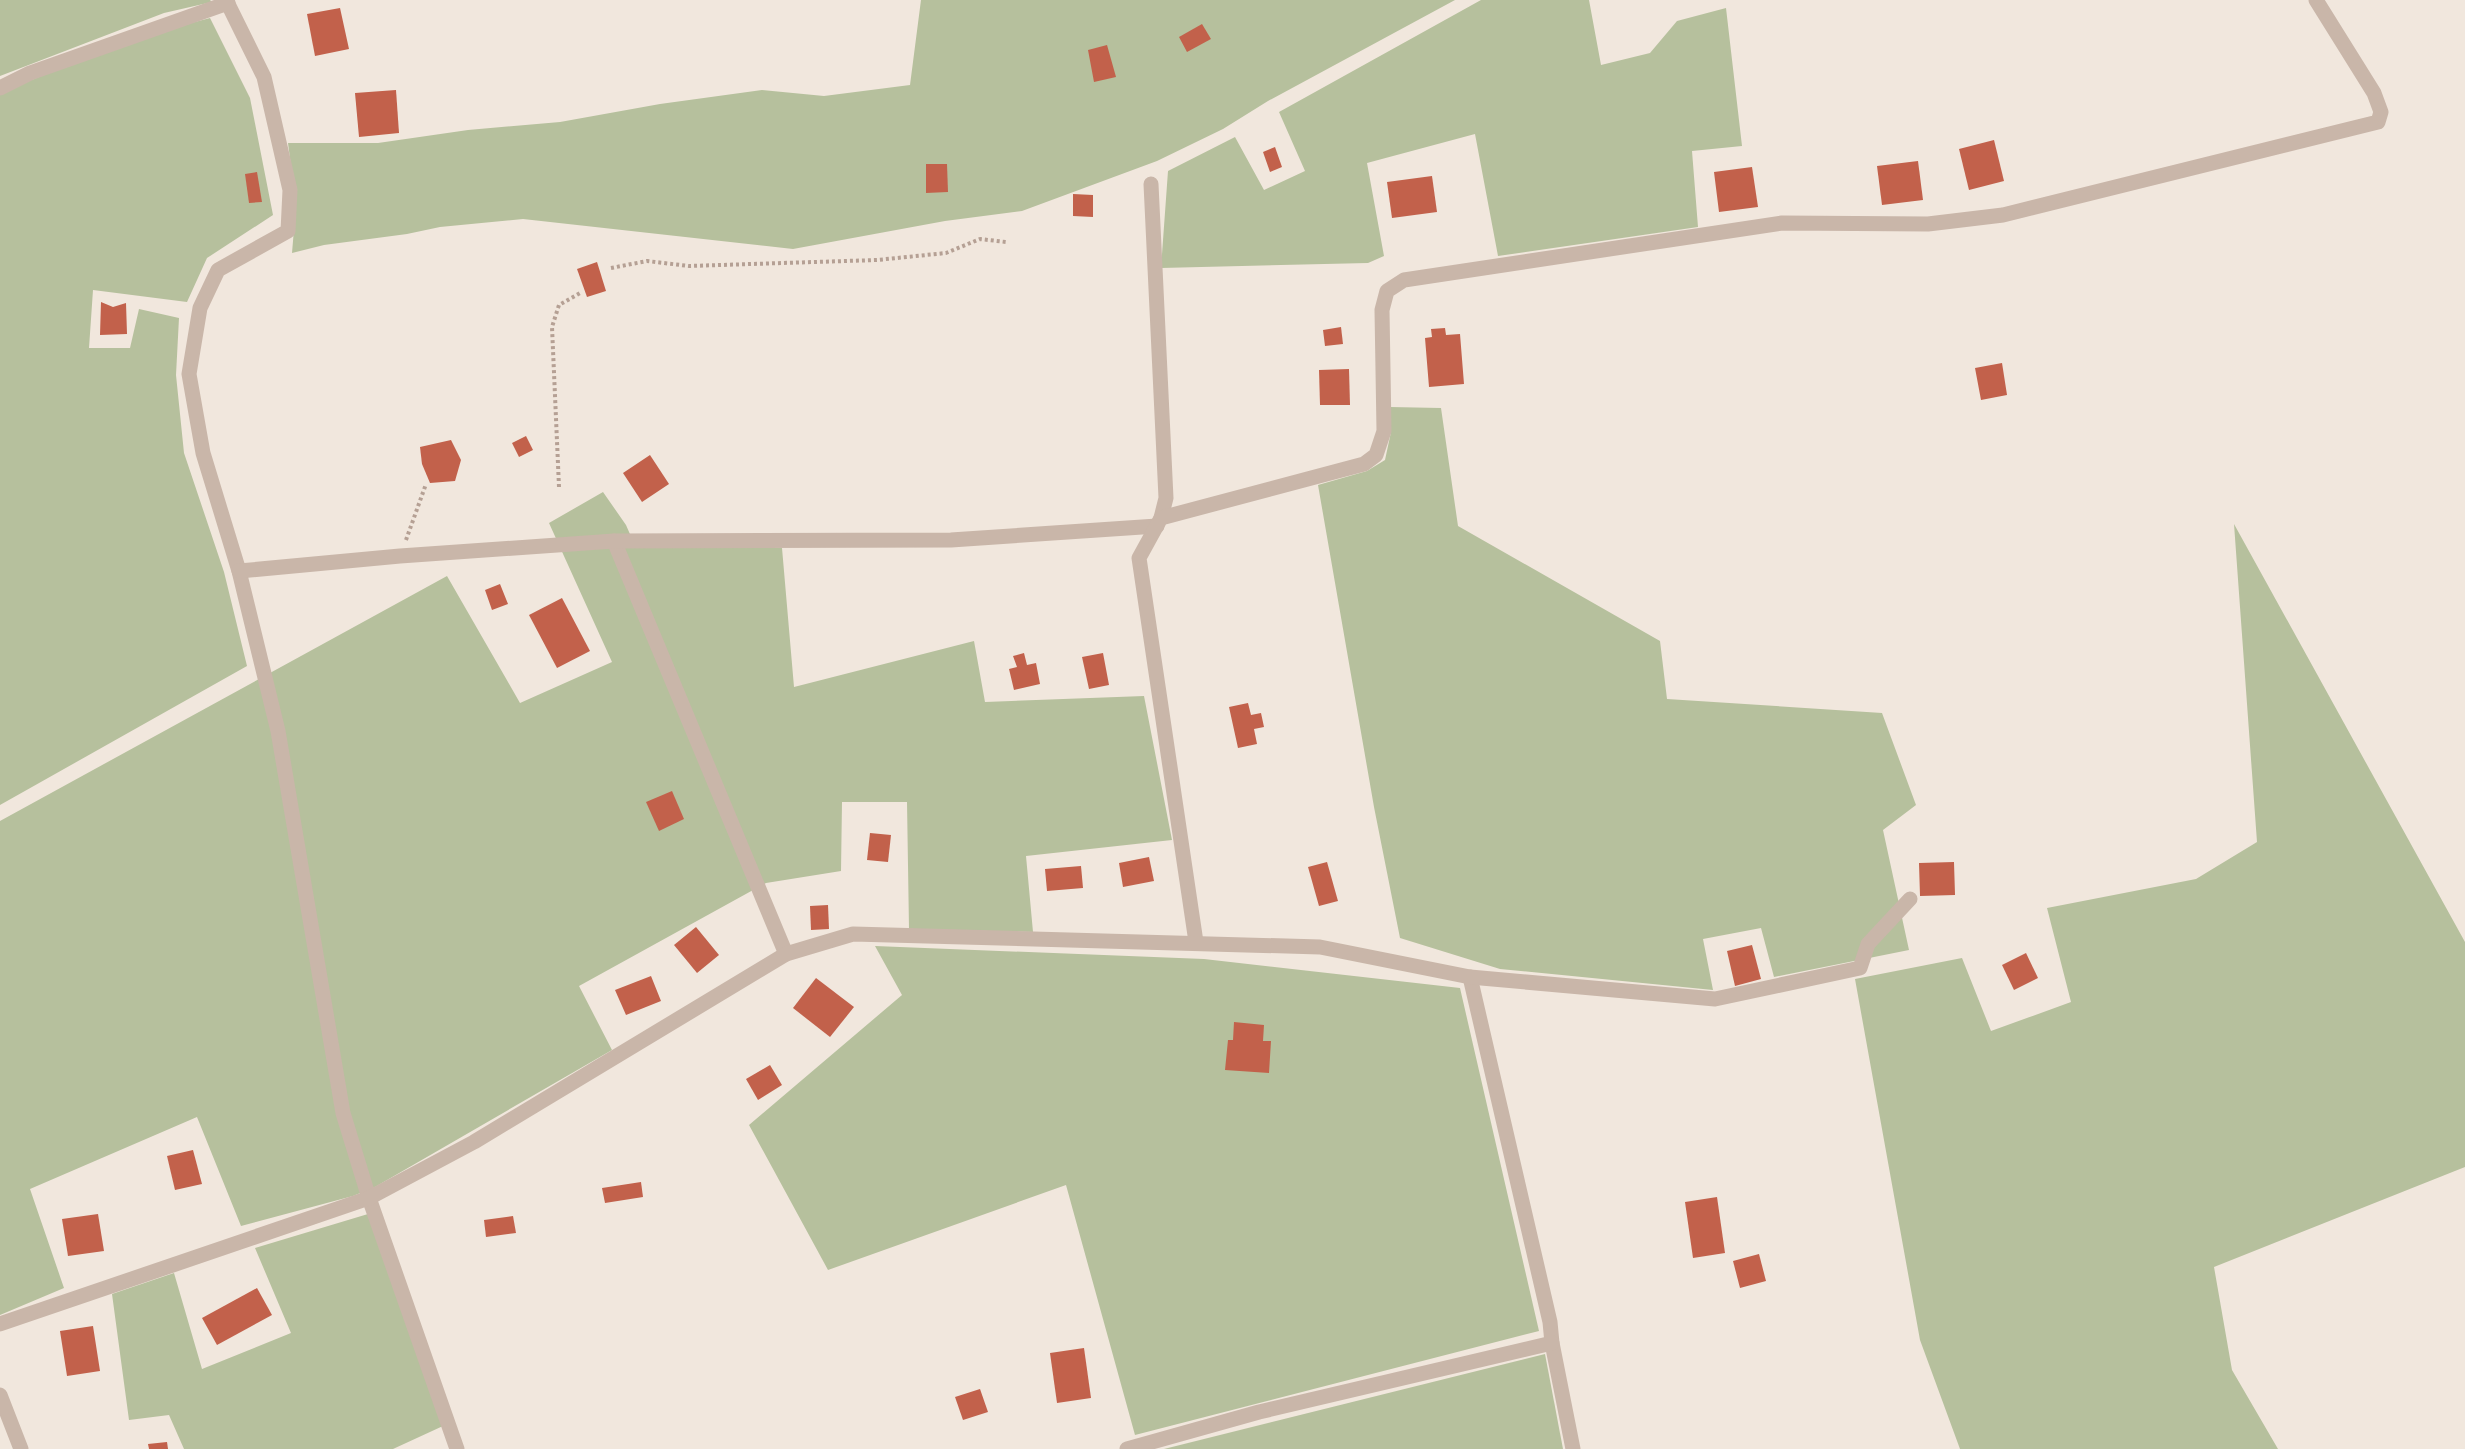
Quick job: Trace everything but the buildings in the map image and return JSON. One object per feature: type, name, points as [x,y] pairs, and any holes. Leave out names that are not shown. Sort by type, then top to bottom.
[{"type":"street","points":[[239,571],[400,556],[614,541],[951,540],[1159,522],[1364,464],[1376,455],[1384,431],[1382,310],[1387,291],[1404,280],[1782,222],[1928,224],[2003,215],[2378,122],[2381,112],[2374,93],[2316,0]]},
{"type":"street","points":[[0,88],[30,73],[227,2],[264,77],[290,190],[288,231],[218,270],[200,308],[189,374],[203,453],[239,571],[278,731],[343,1113],[369,1198],[457,1449]]},
{"type":"street","points":[[1151,184],[1166,498],[1159,522],[1139,558],[1196,942]]},
{"type":"street","points":[[614,541],[786,954]]},
{"type":"street","points":[[0,1324],[369,1198],[474,1142],[786,954],[853,933],[1320,947],[1470,977],[1715,999],[1860,968],[1868,944],[1911,899]]},
{"type":"street","points":[[1470,977],[1550,1322],[1573,1449]]},
{"type":"street","points":[[1127,1449],[1259,1412],[1552,1342]]},
{"type":"street","points":[[0,1395],[21,1449]]},
{"type":"path","points":[[611,268],[647,261],[689,266],[877,260],[946,253],[980,239],[1006,242]]},
{"type":"path","points":[[559,487],[552,327],[559,305],[580,293]]},
{"type":"path","points":[[400,556],[426,484]]},
{"type":"green space","points":[[0,0],[210,0],[212,2],[164,13],[0,76]]},
{"type":"green space","points":[[921,0],[1455,0],[1268,101],[1223,129],[1157,161],[1022,211],[945,221],[793,249],[523,219],[440,227],[407,234],[324,245],[292,253],[296,205],[288,143],[378,143],[468,130],[560,122],[660,104],[762,90],[824,96],[910,85]]},
{"type":"green space","points":[[1481,0],[1589,0],[1601,65],[1650,53],[1677,21],[1726,8],[1742,146],[1692,151],[1698,227],[1498,256],[1475,134],[1367,163],[1384,256],[1368,263],[1161,268],[1168,171],[1235,137],[1264,190],[1305,171],[1279,112]]},
{"type":"green space","points":[[210,18],[250,98],[273,215],[207,258],[187,302],[93,290],[89,348],[130,348],[139,309],[179,318],[176,375],[184,453],[224,572],[247,666],[0,805],[0,95],[138,37]]},
{"type":"green space","points":[[1390,407],[1441,408],[1458,526],[1660,641],[1667,699],[1882,713],[1916,805],[1883,830],[1909,950],[1774,977],[1761,928],[1703,939],[1713,990],[1500,969],[1400,938],[1374,807],[1318,485],[1367,471],[1385,460],[1391,432]]},
{"type":"green space","points":[[603,492],[626,525],[636,548],[782,548],[794,687],[974,641],[985,702],[1144,696],[1172,840],[1026,856],[1033,932],[909,929],[907,802],[842,802],[841,871],[766,883],[579,986],[612,1050],[375,1187],[353,1196],[241,1226],[197,1117],[30,1189],[64,1288],[0,1315],[0,821],[447,576],[520,703],[612,662],[549,523]]},
{"type":"green space","points":[[2234,524],[2465,942],[2465,1167],[2214,1267],[2232,1370],[2278,1449],[1960,1449],[1920,1340],[1855,979],[1962,958],[1991,1031],[2071,1002],[2047,908],[2196,879],[2257,842]]},
{"type":"green space","points":[[875,946],[1204,959],[1460,988],[1539,1331],[1135,1435],[1066,1185],[828,1270],[749,1125],[902,995]]},
{"type":"green space","points":[[368,1214],[443,1426],[393,1449],[184,1449],[169,1415],[129,1420],[112,1294],[174,1273],[202,1369],[291,1333],[255,1248]]},
{"type":"green space","points":[[1545,1354],[1563,1449],[1164,1449]]}]
